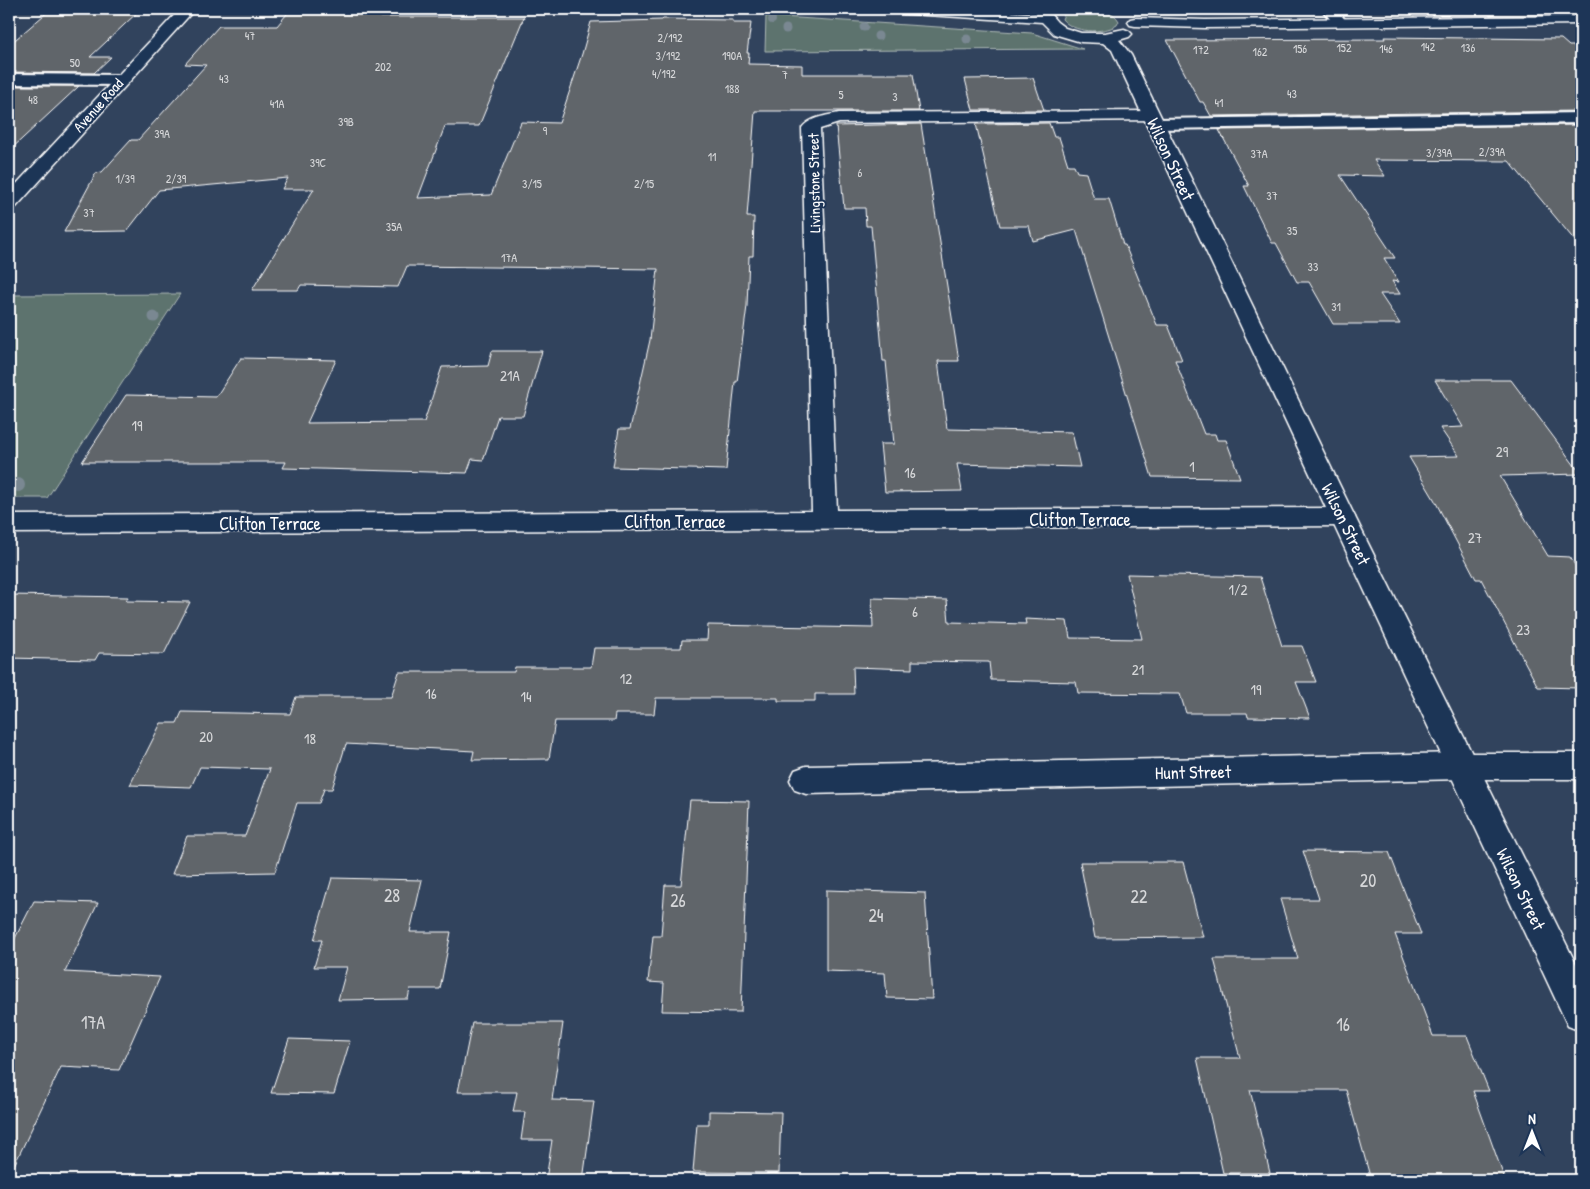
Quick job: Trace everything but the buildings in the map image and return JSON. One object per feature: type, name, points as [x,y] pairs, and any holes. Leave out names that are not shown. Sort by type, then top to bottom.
[{"type":"street","name":"Avenue Road","points":[[9,203],[188,9]]},
{"type":"street","points":[[893,9],[1049,13],[1048,23],[1066,33],[1107,38],[1129,32],[1134,27],[1131,17],[1206,24],[1581,20]]},
{"type":"street","name":"Wilson Street","points":[[1107,38],[1118,47],[1123,55],[1152,120],[1581,1013]]},
{"type":"street","name":"Livingstone Street","points":[[825,520],[811,128],[815,124],[839,118],[1152,120]]},
{"type":"street","name":"Clifton Terrace","points":[[9,524],[1342,517]]},
{"type":"street","name":"Hunt Street","points":[[806,780],[1462,766],[1581,766]]},
{"type":"lane","points":[[1329,9],[1340,22]]},
{"type":"lane","points":[[9,79],[121,80]]},
{"type":"lane","points":[[1152,120],[1581,118]]},
{"type":"green space","points":[[1075,9],[1096,9],[1114,15],[1119,21],[1117,25],[1104,30],[1088,31],[1073,27],[1062,19],[1065,12]]},
{"type":"green space","points":[[766,16],[1032,33],[1083,49],[765,51]]},
{"type":"green space","points":[[180,294],[47,498],[9,498],[9,295]]}]
